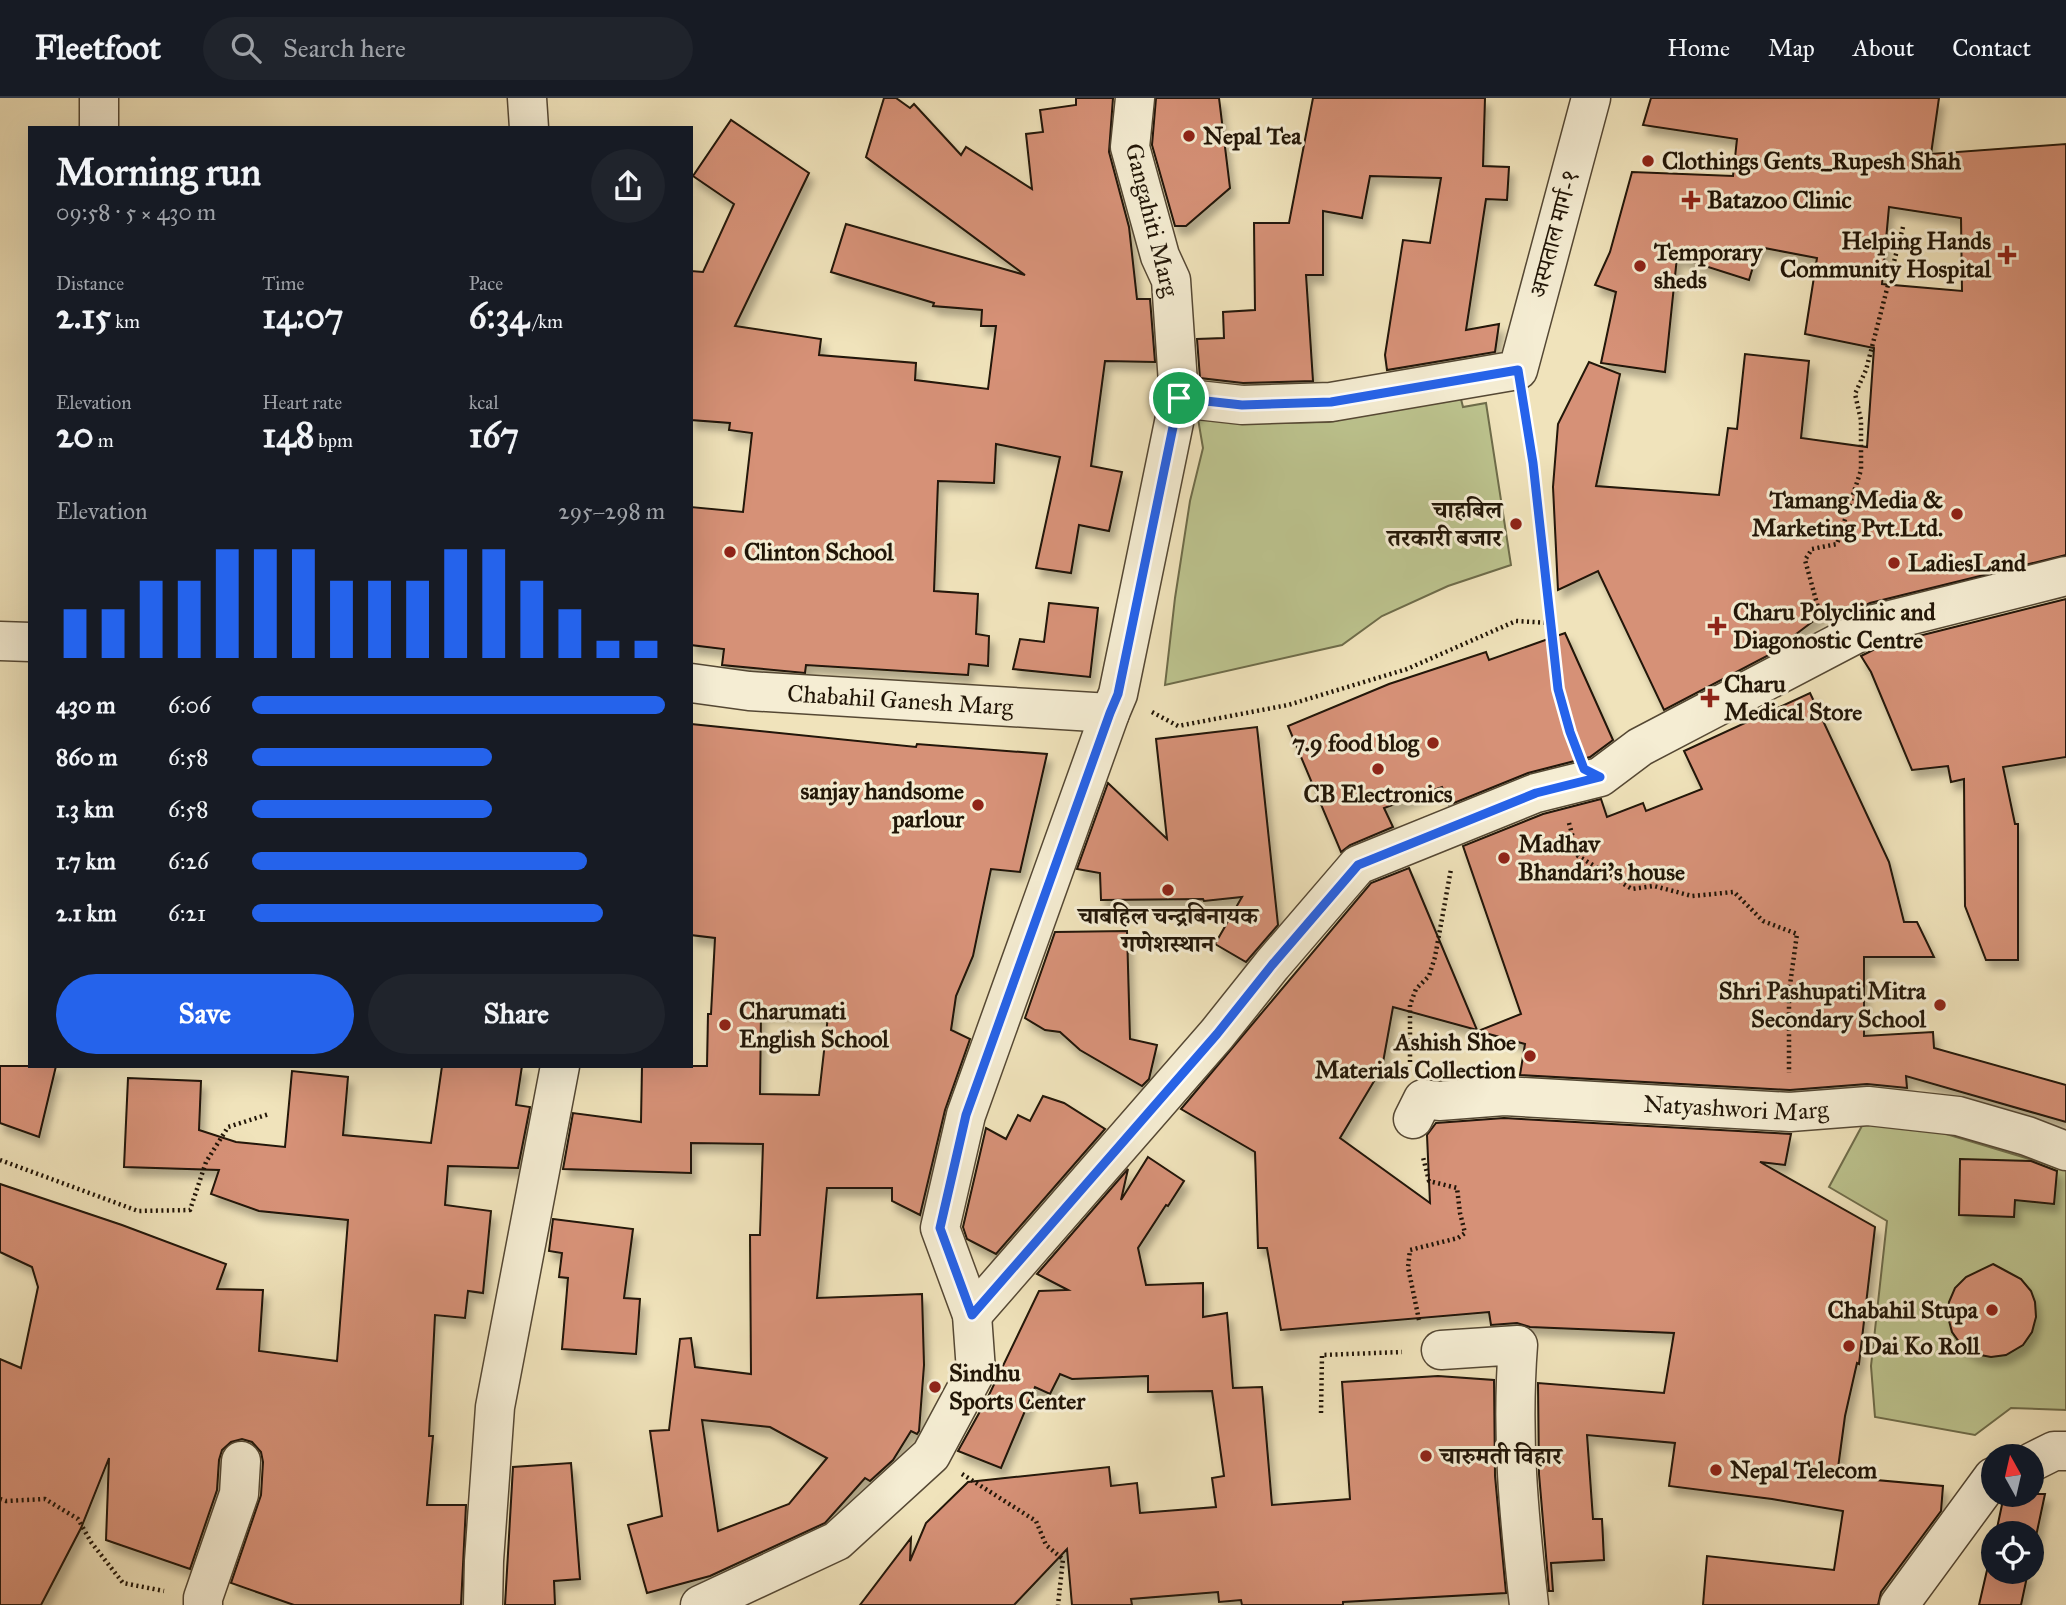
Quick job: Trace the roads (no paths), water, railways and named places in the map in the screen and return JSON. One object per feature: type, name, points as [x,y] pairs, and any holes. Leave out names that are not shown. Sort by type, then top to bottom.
[{"type":"street","points":[[99,98],[99,126]]},
{"type":"street","points":[[527,98],[529,126]]},
{"type":"street","name":"Gangahiti Marg","points":[[700,1605],[836,1541],[931,1455],[976,1371],[972,1315],[940,1228],[966,1115],[1114,703],[1179,398],[1171,280],[1160,256],[1130,147],[1135,98]]},
{"type":"street","name":"अस्पताल मार्ग-१","points":[[1179,398],[1242,405],[1331,402],[1518,370],[1591,98]]},
{"type":"street","points":[[972,1315],[1217,1034],[1358,865],[1536,793],[1597,778],[1640,747],[1875,624],[2066,576]]},
{"type":"street","points":[[0,640],[28,642]]},
{"type":"street","name":"Chabahil Ganesh Marg","points":[[693,683],[748,691],[1114,703]]},
{"type":"street","points":[[484,1605],[484,1561],[495,1407],[560,1068]]},
{"type":"street","name":"Natyashwori Marg","points":[[1413,1119],[1423,1099],[1439,1101],[1504,1096],[1790,1112],[1868,1106],[1958,1116],[2027,1136],[2066,1151]]},
{"type":"street","points":[[1441,1350],[1518,1345],[1514,1399],[1516,1486],[1529,1605]]},
{"type":"street","points":[[2044,1456],[2054,1451],[2066,1451]]},
{"type":"street","points":[[203,1601],[239,1494],[241,1461]]},
{"type":"street","points":[[1899,1605],[1981,1493]]},
{"type":"place","name":"Nepal Tea","points":[[1189,136]]},
{"type":"place","name":"Clothings Gents_Rupesh Shah","points":[[1648,161]]},
{"type":"place","name":"Batazoo Clinic","points":[[1691,200]]},
{"type":"place","name":"Helping Hands Community Hospital","points":[[2007,255]]},
{"type":"place","name":"Temporary sheds","points":[[1640,266]]},
{"type":"place","name":"Tamang Media & Marketing Pvt.Ltd.","points":[[1957,514]]},
{"type":"place","name":"चाहबिल तरकारी बजार","points":[[1516,524]]},
{"type":"place","name":"Clinton School","points":[[730,552]]},
{"type":"place","name":"LadiesLand","points":[[1894,563]]},
{"type":"place","name":"Charu Polyclinic and Diagonostic Centre","points":[[1717,626]]},
{"type":"place","name":"Charu Medical Store","points":[[1710,698]]},
{"type":"place","name":"7.9 food blog","points":[[1433,743]]},
{"type":"place","name":"CB Electronics","points":[[1378,769]]},
{"type":"place","name":"sanjay handsome parlour","points":[[978,805]]},
{"type":"place","name":"Madhav Bhandari's house","points":[[1504,858]]},
{"type":"place","name":"चाबहिल चन्द्रबिनायक गणेशस्थान","points":[[1168,890]]},
{"type":"place","name":"Shri Pashupati Mitra Secondary School","points":[[1940,1005]]},
{"type":"place","name":"Charumati English School","points":[[725,1025]]},
{"type":"place","name":"Ashish Shoe Materials Collection","points":[[1530,1056]]},
{"type":"place","name":"Chabahil Stupa","points":[[1992,1310]]},
{"type":"place","name":"Dai Ko Roll","points":[[1849,1346]]},
{"type":"place","name":"Sindhu Sports Center","points":[[935,1387]]},
{"type":"place","name":"चारुमती विहार","points":[[1426,1456]]},
{"type":"place","name":"Nepal Telecom","points":[[1716,1470]]}]
